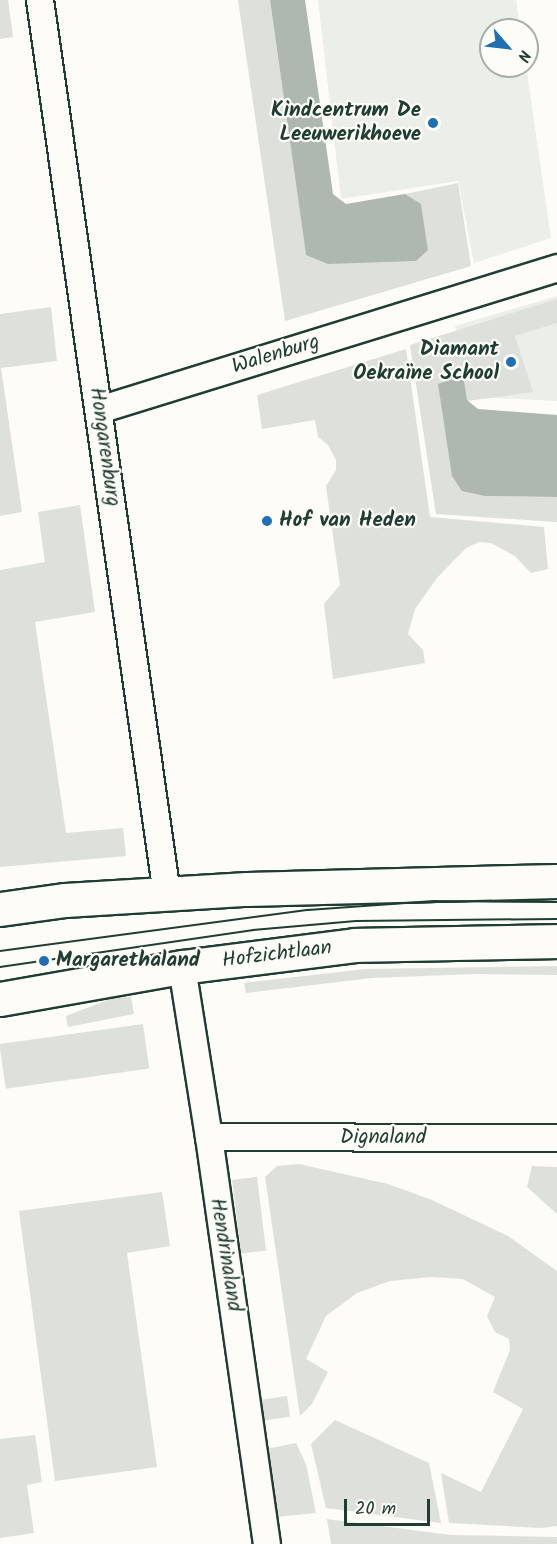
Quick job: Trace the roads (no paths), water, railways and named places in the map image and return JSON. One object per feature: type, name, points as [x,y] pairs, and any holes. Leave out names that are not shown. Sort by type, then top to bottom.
[{"type":"main road","points":[[0,909],[65,900],[345,885],[557,880]]},
{"type":"main road","name":"Hofzichtlaan","points":[[0,999],[182,967],[355,945],[557,941]]},
{"type":"street","name":"Hongarenburg","points":[[40,0],[167,895]]},
{"type":"street","name":"Walenburg","points":[[99,410],[557,268]]},
{"type":"street","name":"Hendrinaland","points":[[182,967],[209,1137],[267,1544]]},
{"type":"street","name":"Dignaland","points":[[209,1137],[557,1138]]},
{"type":"tram line","points":[[0,951],[308,910],[434,901],[557,902]]},
{"type":"tram line","points":[[0,967],[253,930],[356,921],[557,919]]},
{"type":"place","name":"Kindcentrum De Leeuwerikhoeve","points":[[433,123]]},
{"type":"place","name":"Diamant Oekraïne School","points":[[511,362]]},
{"type":"place","name":"Hof van Heden","points":[[267,521]]},
{"type":"place","name":"Margarethaland","points":[[44,961]]}]
